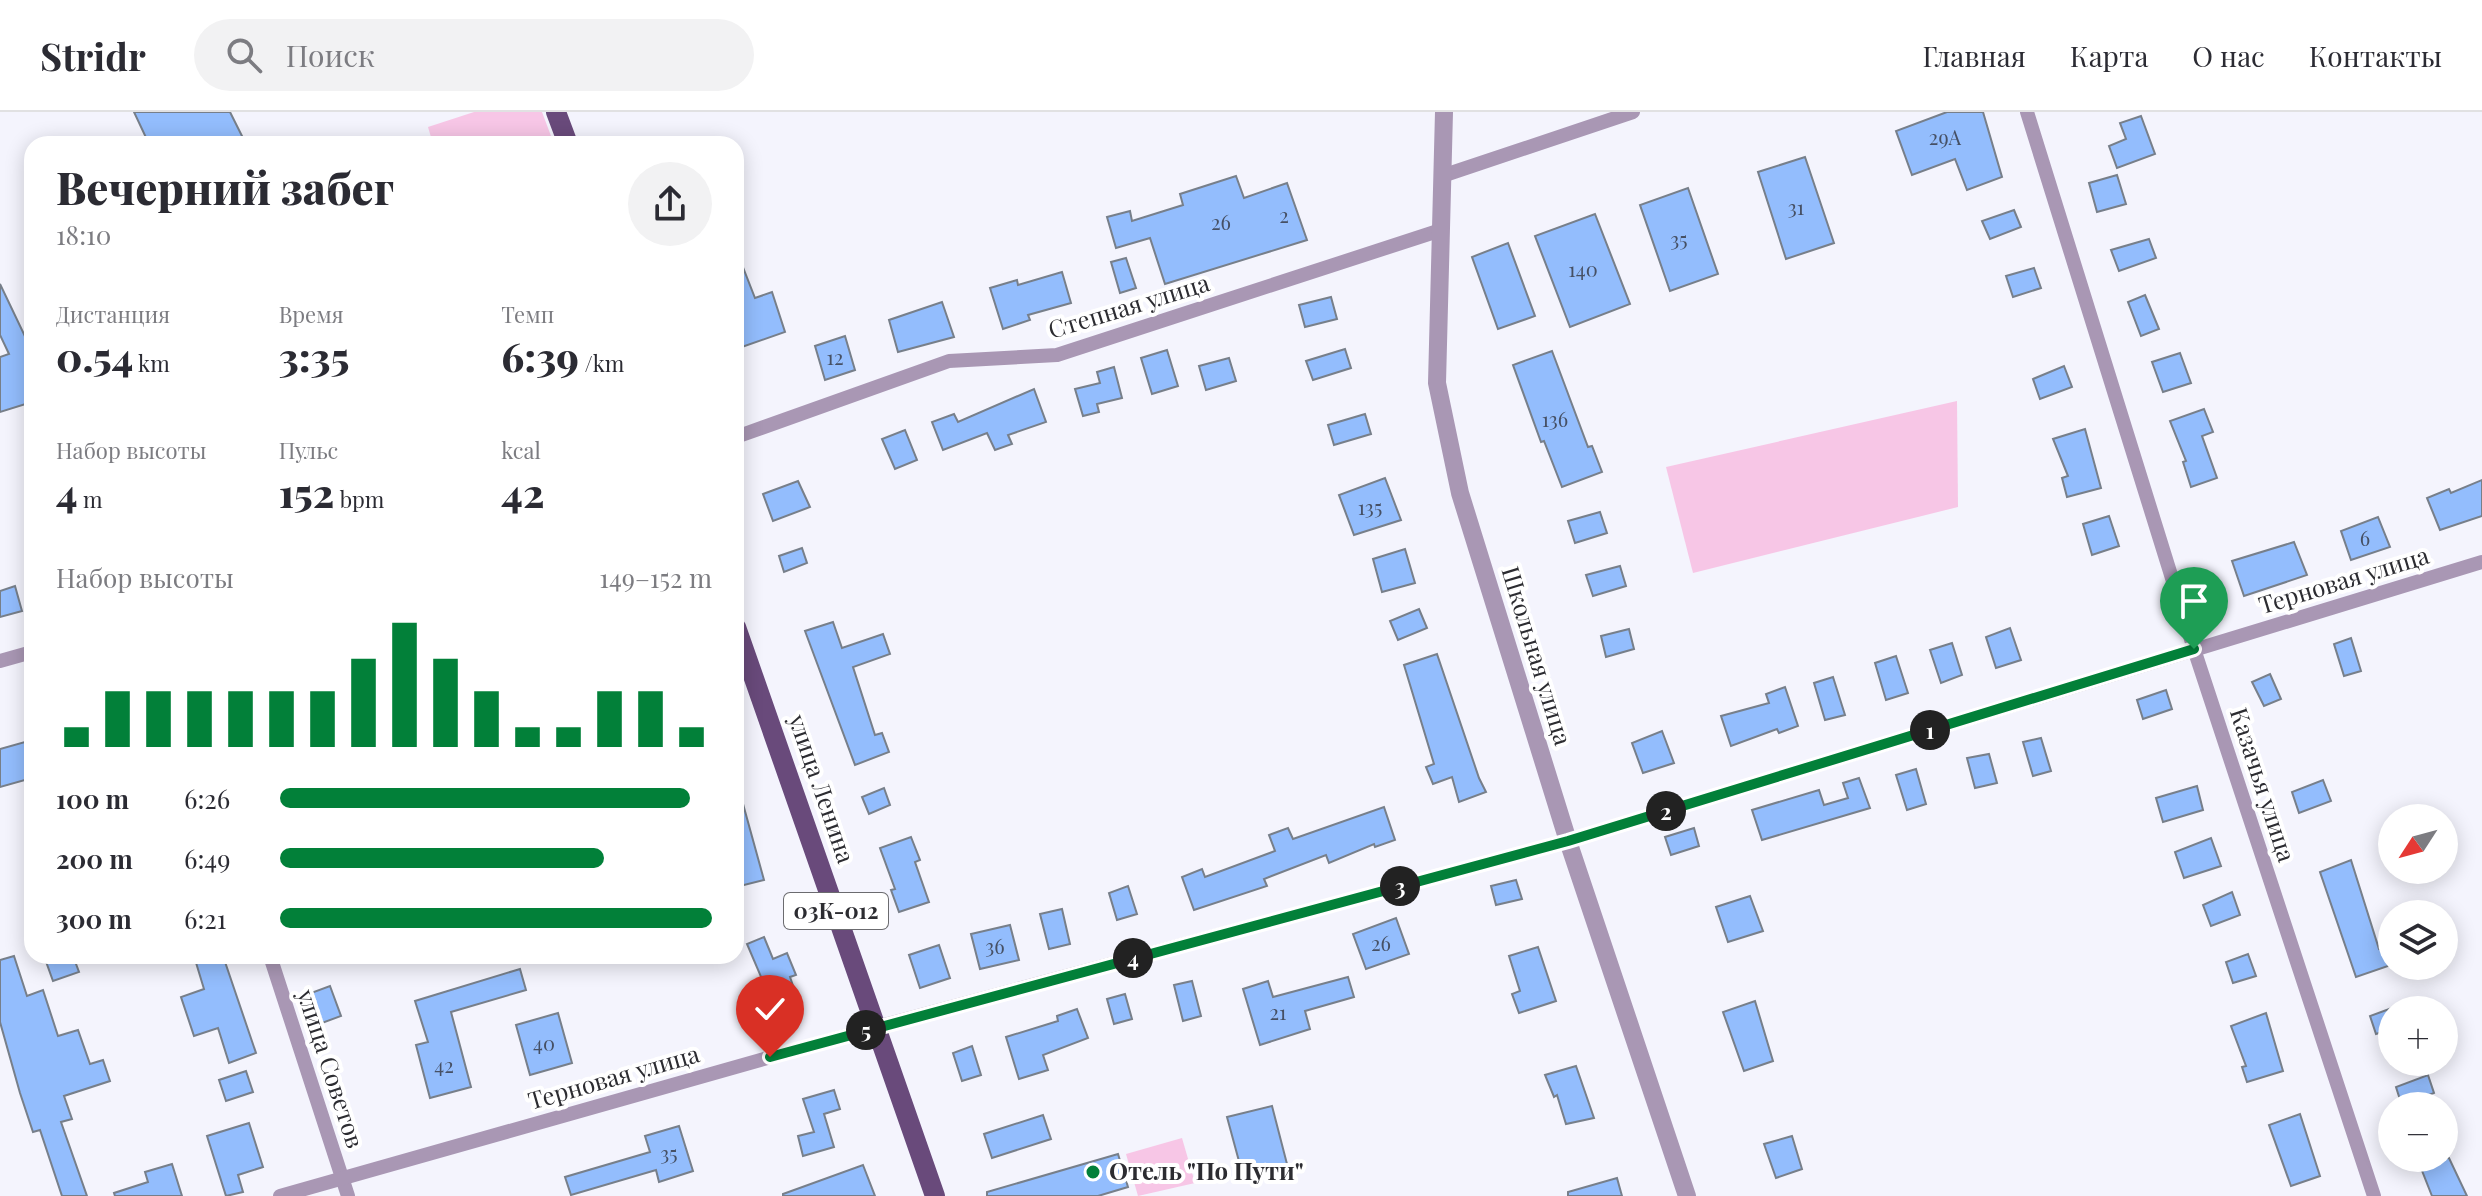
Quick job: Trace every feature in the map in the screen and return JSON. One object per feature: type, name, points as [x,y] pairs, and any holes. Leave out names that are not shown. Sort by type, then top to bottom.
[{"type":"main road","points":[[556,112],[565,136]]},
{"type":"main road","name":"улица Ленина","points":[[744,650],[935,1196]]},
{"type":"street","name":"Школьная улица","points":[[1444,112],[1437,383],[1460,493],[1568,841],[1687,1196]]},
{"type":"street","points":[[1442,176],[1633,112]]},
{"type":"street","name":"Казачья улица","points":[[2027,112],[2194,649],[2374,1196]]},
{"type":"street","name":"Степная улица","points":[[744,434],[949,361],[1057,355],[1441,230]]},
{"type":"street","name":"Терновая улица","points":[[280,1196],[877,1027],[1568,841],[2482,562]]},
{"type":"street","points":[[0,661],[24,654]]},
{"type":"street","name":"улица Советов","points":[[273,964],[348,1196]]},
{"type":"shaded area","points":[[474,112],[542,112],[551,136],[431,136],[428,127]]},
{"type":"shaded area","points":[[1957,401],[1958,507],[1693,573],[1666,467]]},
{"type":"shaded area","points":[[1182,1138],[1195,1183],[1138,1196],[1126,1154]]},
{"type":"building","points":[[134,112],[230,112],[242,136],[145,136]]},
{"type":"building","points":[[1947,112],[1983,112],[2002,177],[1967,190],[1955,159],[1912,175],[1896,131]]},
{"type":"building","points":[[2141,116],[2155,154],[2117,168],[2109,146],[2126,139],[2120,123]]},
{"type":"building","points":[[1805,157],[1834,243],[1786,259],[1758,172]]},
{"type":"building","points":[[2117,175],[2126,204],[2097,212],[2089,183]]},
{"type":"building","points":[[1236,176],[1244,198],[1287,183],[1307,240],[1165,284],[1150,238],[1116,248],[1107,217],[1130,211],[1132,221],[1183,205],[1180,194]]},
{"type":"building","points":[[1688,188],[1718,274],[1670,291],[1640,205]]},
{"type":"building","points":[[2014,210],[2021,227],[1990,239],[1982,221]]},
{"type":"building","points":[[1595,214],[1630,304],[1570,327],[1535,236]]},
{"type":"building","points":[[2149,239],[2156,258],[2119,271],[2111,250]]},
{"type":"building","points":[[1508,243],[1535,316],[1498,329],[1472,257]]},
{"type":"building","points":[[1126,258],[1136,288],[1120,293],[1111,262]]},
{"type":"building","points":[[2034,268],[2041,288],[2013,297],[2006,276]]},
{"type":"building","points":[[744,270],[755,298],[772,292],[785,332],[744,346]]},
{"type":"building","points":[[1062,272],[1071,303],[1028,315],[1030,320],[1003,329],[990,288],[1017,280],[1018,285]]},
{"type":"building","points":[[0,284],[24,334],[24,404],[0,412],[0,357],[9,354],[0,335]]},
{"type":"building","points":[[2145,295],[2159,329],[2141,336],[2128,302]]},
{"type":"building","points":[[1331,297],[1337,319],[1305,327],[1299,305]]},
{"type":"building","points":[[942,302],[954,337],[898,352],[889,320]]},
{"type":"building","points":[[845,336],[855,370],[825,380],[815,346]]},
{"type":"building","points":[[1345,349],[1351,368],[1313,380],[1306,361]]},
{"type":"building","points":[[1167,350],[1178,386],[1152,394],[1141,358]]},
{"type":"building","points":[[1552,351],[1588,447],[1592,446],[1602,472],[1562,487],[1544,441],[1541,442],[1513,365]]},
{"type":"building","points":[[2180,353],[2191,383],[2163,392],[2152,362]]},
{"type":"building","points":[[1229,358],[1236,381],[1206,390],[1199,366]]},
{"type":"building","points":[[2064,366],[2072,387],[2040,399],[2033,379]]},
{"type":"building","points":[[1114,367],[1122,398],[1097,404],[1099,412],[1083,416],[1075,389],[1100,383],[1097,372]]},
{"type":"building","points":[[1034,389],[1046,422],[1008,435],[1012,444],[995,450],[987,433],[943,450],[932,422],[954,414],[958,422]]},
{"type":"building","points":[[2204,409],[2213,432],[2202,436],[2217,478],[2191,487],[2183,462],[2186,461],[2170,421]]},
{"type":"building","points":[[1365,414],[1371,434],[1334,445],[1328,425]]},
{"type":"building","points":[[2085,429],[2101,488],[2067,497],[2062,478],[2068,476],[2053,439]]},
{"type":"building","points":[[905,430],[917,460],[895,469],[882,439]]},
{"type":"building","points":[[1385,478],[1401,520],[1354,535],[1339,495]]},
{"type":"building","points":[[2482,480],[2482,516],[2440,530],[2427,498],[2449,489],[2451,493]]},
{"type":"building","points":[[798,481],[810,507],[773,521],[763,494]]},
{"type":"building","points":[[1600,512],[1607,533],[1575,543],[1568,521]]},
{"type":"building","points":[[2109,516],[2119,546],[2092,555],[2083,524]]},
{"type":"building","points":[[2378,517],[2390,547],[2351,560],[2341,531]]},
{"type":"building","points":[[2294,542],[2307,575],[2244,596],[2232,561]]},
{"type":"building","points":[[802,548],[807,563],[784,572],[779,556]]},
{"type":"building","points":[[1405,549],[1415,583],[1382,592],[1373,559]]},
{"type":"building","points":[[1620,566],[1626,586],[1593,596],[1586,575]]},
{"type":"building","points":[[15,586],[22,611],[0,617],[0,591]]},
{"type":"building","points":[[1419,609],[1427,628],[1398,640],[1390,621]]},
{"type":"building","points":[[833,622],[842,648],[883,634],[890,654],[853,667],[875,735],[882,733],[889,752],[855,765],[805,631]]},
{"type":"building","points":[[2010,628],[2021,660],[1996,668],[1986,637]]},
{"type":"building","points":[[1629,629],[1634,649],[1606,657],[1601,636]]},
{"type":"building","points":[[2351,638],[2361,671],[2344,676],[2334,644]]},
{"type":"building","points":[[1952,643],[1962,675],[1941,683],[1930,650]]},
{"type":"building","points":[[1437,654],[1486,792],[1459,802],[1452,777],[1433,784],[1426,767],[1434,764],[1404,665]]},
{"type":"building","points":[[1896,656],[1908,693],[1886,700],[1875,663]]},
{"type":"building","points":[[2270,674],[2281,699],[2264,706],[2252,682]]},
{"type":"building","points":[[1833,677],[1845,715],[1825,720],[1814,683]]},
{"type":"building","points":[[1785,687],[1798,726],[1779,733],[1777,729],[1731,746],[1721,716],[1769,703],[1766,694]]},
{"type":"building","points":[[2166,690],[2172,709],[2143,719],[2137,700]]},
{"type":"building","points":[[1662,731],[1674,763],[1643,773],[1632,743]]},
{"type":"building","points":[[2041,738],[2051,771],[2033,776],[2023,742]]},
{"type":"building","points":[[24,742],[24,780],[0,787],[0,749]]},
{"type":"building","points":[[1989,754],[1997,783],[1975,788],[1967,758]]},
{"type":"building","points":[[1916,769],[1926,804],[1907,810],[1896,775]]},
{"type":"building","points":[[1859,778],[1870,808],[1762,840],[1752,810],[1819,790],[1824,805],[1848,798],[1843,783]]},
{"type":"building","points":[[2323,780],[2331,801],[2299,813],[2292,792]]},
{"type":"building","points":[[2197,786],[2203,810],[2163,822],[2156,798]]},
{"type":"building","points":[[884,788],[890,805],[869,814],[862,797]]},
{"type":"building","points":[[1384,807],[1395,840],[1375,847],[1374,844],[1329,863],[1326,855],[1264,879],[1267,886],[1194,910],[1182,877],[1202,869],[1205,877],[1275,851],[1269,835],[1288,828],[1293,839]]},
{"type":"building","points":[[744,808],[764,880],[744,885]]},
{"type":"building","points":[[1694,828],[1699,846],[1671,855],[1665,837]]},
{"type":"building","points":[[911,837],[920,860],[915,862],[929,902],[899,912],[891,890],[895,889],[880,848]]},
{"type":"building","points":[[2211,838],[2221,866],[2184,878],[2175,852]]},
{"type":"building","points":[[2351,860],[2378,946],[2378,969],[2356,977],[2320,872]]},
{"type":"building","points":[[1516,880],[1522,899],[1496,905],[1491,886]]},
{"type":"building","points":[[1128,886],[1137,914],[1117,920],[1109,893]]},
{"type":"building","points":[[2232,892],[2240,915],[2211,926],[2203,905]]},
{"type":"building","points":[[1750,896],[1763,931],[1728,942],[1716,907]]},
{"type":"building","points":[[1062,909],[1070,944],[1049,949],[1040,914]]},
{"type":"building","points":[[1396,918],[1409,954],[1366,969],[1353,934]]},
{"type":"building","points":[[1010,925],[1019,960],[980,969],[971,934]]},
{"type":"building","points":[[764,937],[773,959],[787,953],[796,975],[790,977],[800,1006],[772,1016],[767,1001],[771,1000],[747,944]]},
{"type":"building","points":[[939,945],[950,978],[920,988],[909,955]]},
{"type":"building","points":[[1538,947],[1556,1001],[1519,1013],[1512,994],[1520,991],[1509,956]]},
{"type":"building","points":[[2248,954],[2256,976],[2233,983],[2226,962]]},
{"type":"building","points":[[14,956],[27,996],[43,990],[58,1036],[78,1030],[90,1064],[103,1060],[110,1081],[64,1096],[72,1119],[61,1122],[87,1196],[62,1196],[40,1130],[33,1132],[20,1093],[0,1022],[0,960]]},
{"type":"building","points":[[47,964],[76,964],[79,972],[53,981]]},
{"type":"building","points":[[196,964],[226,964],[256,1053],[229,1063],[218,1028],[194,1036],[181,997],[204,989]]},
{"type":"building","points":[[520,969],[526,990],[451,1012],[471,1087],[430,1098],[416,1045],[428,1042],[415,1001]]},
{"type":"building","points":[[1348,977],[1354,997],[1305,1011],[1310,1029],[1260,1045],[1243,989],[1268,981],[1273,997]]},
{"type":"building","points":[[1192,981],[1201,1016],[1183,1021],[1174,985]]},
{"type":"building","points":[[330,986],[341,1016],[322,1023],[311,993]]},
{"type":"building","points":[[1125,994],[1132,1019],[1114,1024],[1107,999]]},
{"type":"building","points":[[1755,1001],[1773,1061],[1744,1071],[1723,1012]]},
{"type":"building","points":[[1077,1009],[1088,1038],[1043,1055],[1048,1070],[1019,1079],[1006,1037],[1058,1021],[1057,1016]]},
{"type":"building","points":[[558,1013],[572,1063],[530,1075],[516,1025]]},
{"type":"building","points":[[2266,1013],[2283,1071],[2247,1082],[2242,1067],[2246,1066],[2231,1026]]},
{"type":"building","points":[[2378,1013],[2378,1033],[2376,1034],[2370,1016]]},
{"type":"building","points":[[972,1046],[981,1075],[962,1081],[953,1053]]},
{"type":"building","points":[[1576,1066],[1594,1118],[1566,1124],[1557,1095],[1554,1097],[1545,1075]]},
{"type":"building","points":[[246,1071],[253,1092],[226,1101],[219,1080]]},
{"type":"building","points":[[2428,1076],[2434,1092],[2398,1092],[2396,1087]]},
{"type":"building","points":[[834,1090],[840,1109],[824,1114],[834,1147],[803,1156],[798,1136],[814,1132],[803,1099]]},
{"type":"building","points":[[1272,1106],[1287,1164],[1243,1176],[1227,1117]]},
{"type":"building","points":[[2300,1114],[2320,1176],[2291,1186],[2269,1125]]},
{"type":"building","points":[[1043,1115],[1051,1139],[992,1158],[984,1134]]},
{"type":"building","points":[[249,1123],[263,1167],[238,1175],[243,1192],[226,1196],[207,1136]]},
{"type":"building","points":[[679,1126],[693,1171],[659,1182],[656,1170],[571,1195],[565,1177],[650,1152],[645,1136]]},
{"type":"building","points":[[1792,1136],[1802,1169],[1776,1178],[1764,1144]]},
{"type":"building","points":[[1118,1154],[1128,1187],[1098,1196],[987,1196],[987,1192]]},
{"type":"building","points":[[172,1164],[182,1196],[115,1196],[114,1193],[148,1182],[145,1172]]},
{"type":"building","points":[[863,1165],[875,1196],[783,1196],[783,1194]]},
{"type":"building","points":[[2423,1172],[2456,1172],[2467,1196],[2432,1196]]},
{"type":"building","points":[[1617,1178],[1622,1196],[1568,1196],[1568,1192]]},
{"type":"place","name":"Отель \"По Пути\"","points":[[1093,1172]]},
{"type":"route","points":[[770,1057],[1568,841],[2194,649]]}]
